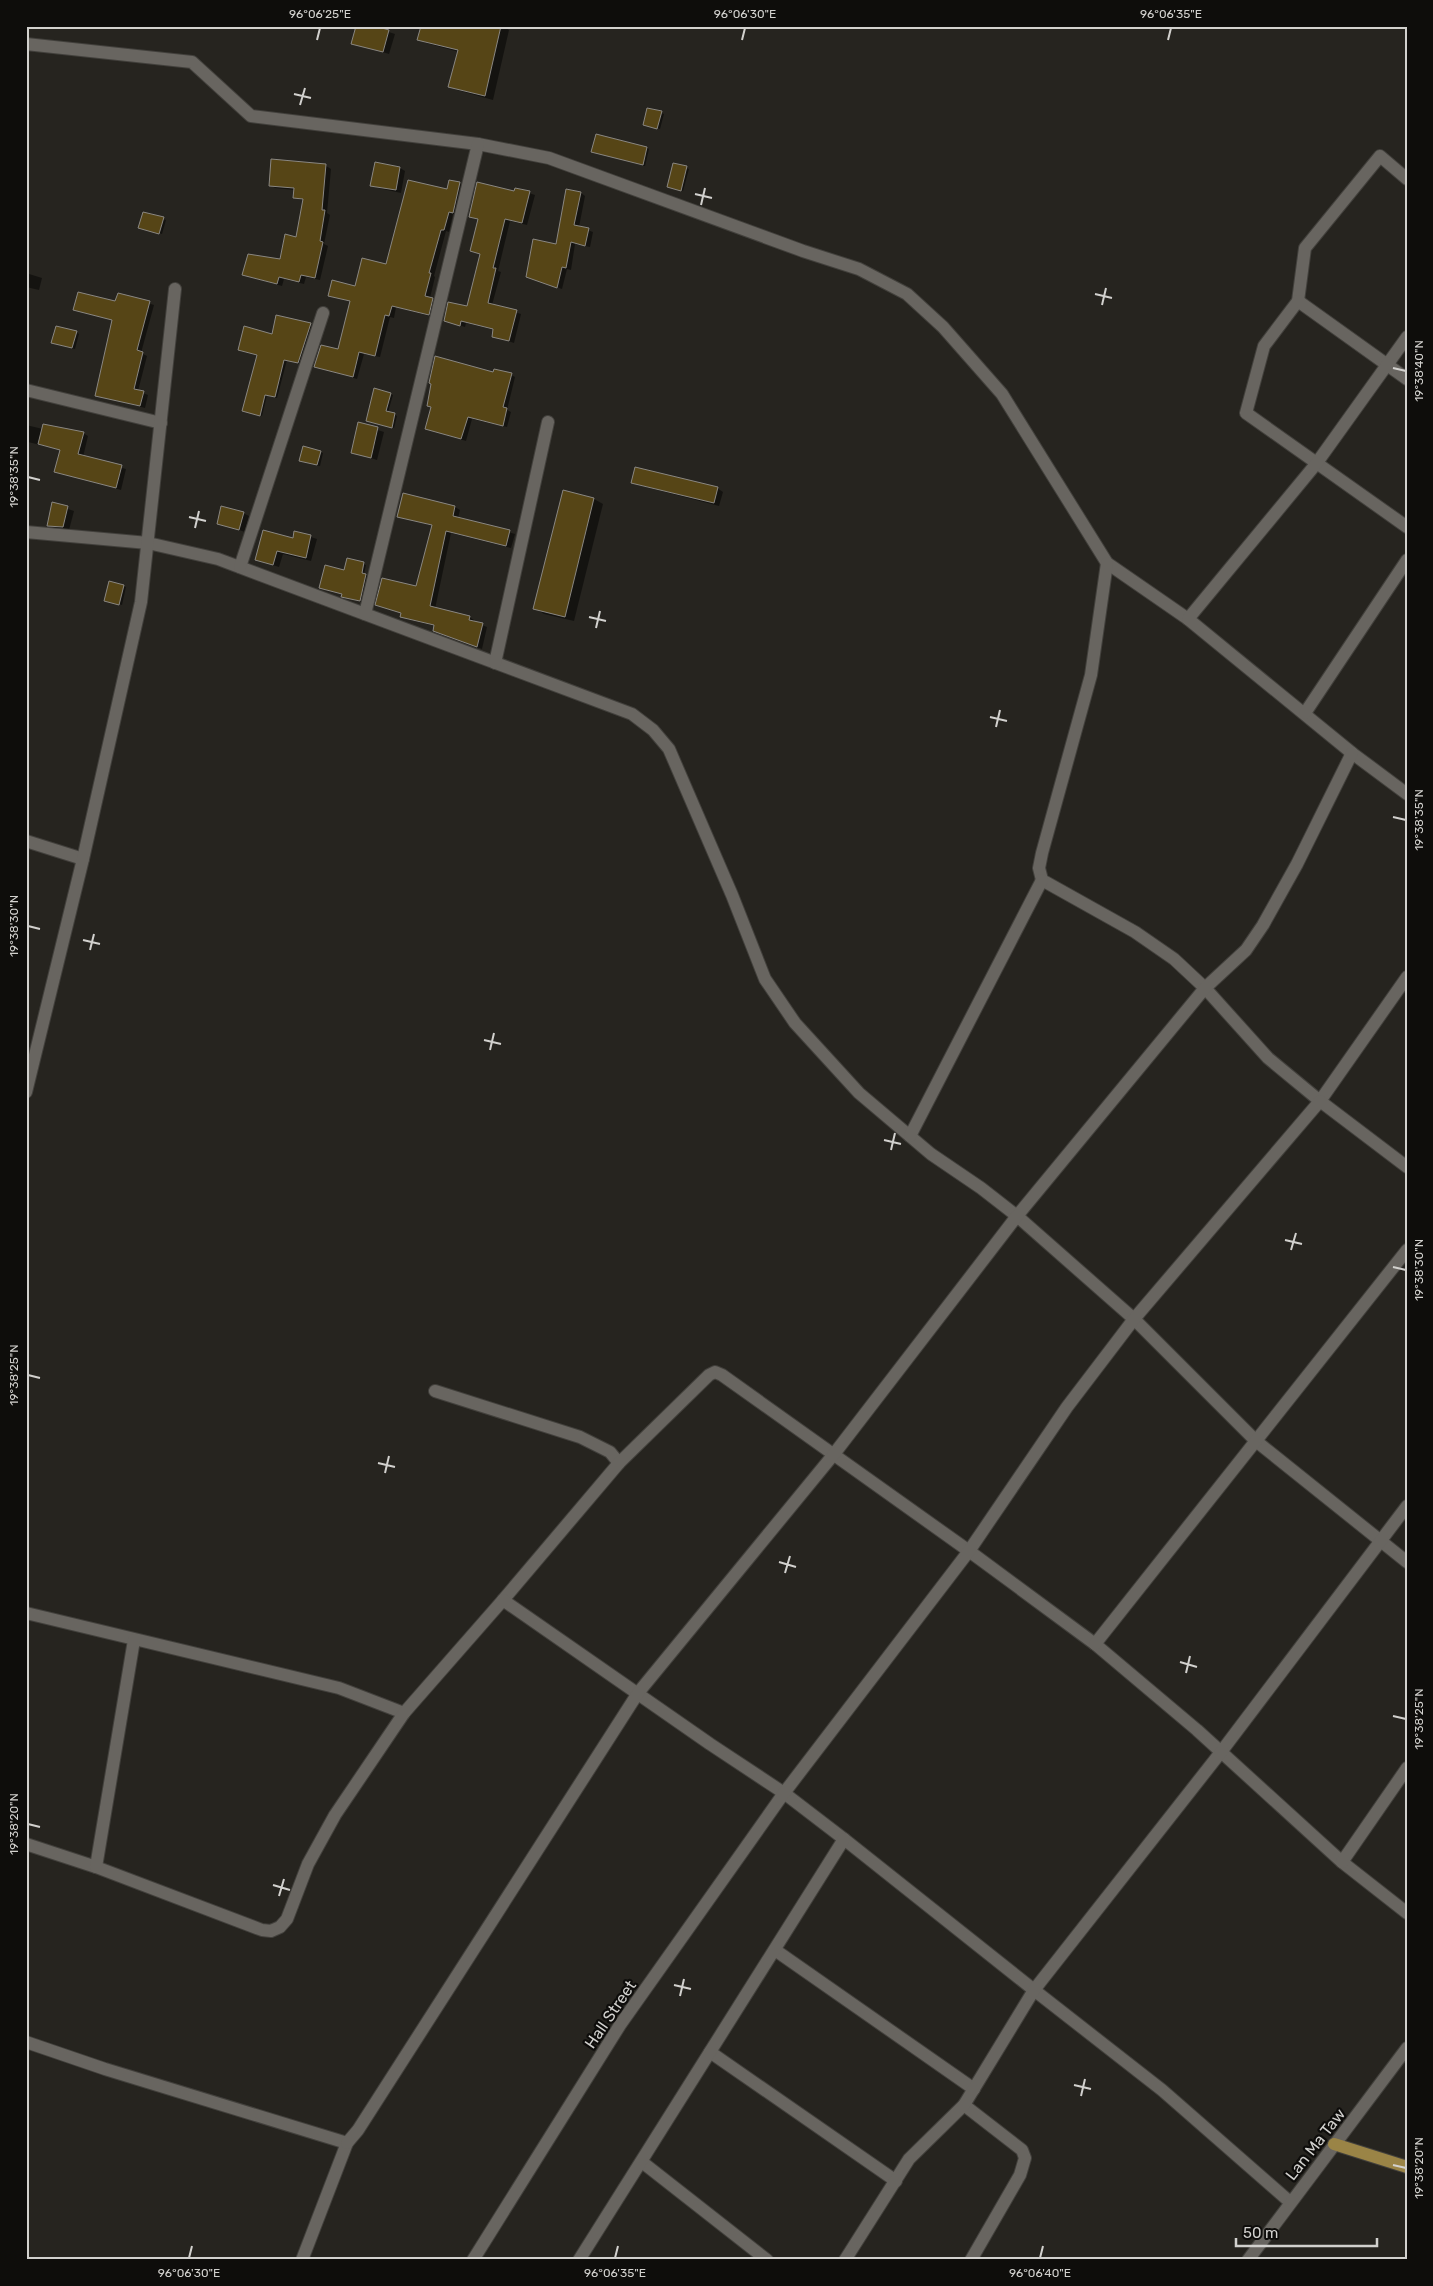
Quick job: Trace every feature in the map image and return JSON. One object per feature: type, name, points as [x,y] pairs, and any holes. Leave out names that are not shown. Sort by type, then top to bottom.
[{"type":"main road","points":[[1334,2144],[1407,2167]]},
{"type":"street","points":[[26,44],[192,62],[251,116],[478,144],[549,158],[803,251],[858,269],[907,294],[943,327],[1002,394],[1107,563],[1188,619],[1352,753],[1407,794]]},
{"type":"street","points":[[365,614],[478,144]]},
{"type":"street","points":[[1407,179],[1380,156],[1305,248],[1298,301],[1264,346],[1246,413],[1407,527]]},
{"type":"street","points":[[26,1092],[83,859],[141,602],[175,289]]},
{"type":"street","points":[[1298,301],[1407,378]]},
{"type":"street","points":[[240,567],[323,313]]},
{"type":"street","points":[[1188,619],[1316,464],[1407,337]]},
{"type":"street","points":[[26,390],[161,423]]},
{"type":"street","points":[[495,663],[548,422]]},
{"type":"street","points":[[26,532],[148,543],[218,559],[632,714],[653,730],[669,750],[732,896],[765,980],[795,1023],[859,1094],[910,1136],[1017,1216],[1134,1319],[1256,1441],[1407,1562]]},
{"type":"street","points":[[1305,713],[1407,560]]},
{"type":"street","points":[[910,1136],[1042,880],[1040,868],[1042,853],[1091,675],[1107,563]]},
{"type":"street","points":[[302,2260],[347,2142],[358,2130],[638,1693],[834,1454],[1017,1216],[1205,988],[1246,950],[1263,925],[1297,864],[1352,753]]},
{"type":"street","points":[[26,840],[83,859]]},
{"type":"street","points":[[1042,880],[1051,887],[1135,932],[1174,959],[1205,988],[1268,1058],[1320,1101],[1407,1167]]},
{"type":"street","name":"Hall Street","points":[[473,2260],[620,2025],[784,1793],[969,1551],[1067,1406],[1134,1319],[1320,1101],[1407,976]]},
{"type":"street","points":[[1095,1644],[1407,1250]]},
{"type":"street","points":[[26,1844],[96,1867],[262,1930],[271,1931],[280,1927],[287,1920],[308,1864],[334,1815],[404,1713],[620,1463],[709,1375],[715,1372],[834,1454],[1095,1644],[1220,1752],[1342,1862],[1407,1913]]},
{"type":"street","points":[[435,1391],[580,1437],[610,1452],[620,1463]]},
{"type":"street","points":[[845,2260],[909,2159],[964,2105],[1034,1990],[1220,1752],[1407,1506]]},
{"type":"street","points":[[503,1600],[710,1744],[784,1793],[1162,2090],[1290,2202]]},
{"type":"street","points":[[26,1613],[339,1688],[404,1713]]},
{"type":"street","points":[[96,1867],[134,1640]]},
{"type":"street","points":[[1342,1862],[1407,1768]]},
{"type":"street","points":[[579,2260],[844,1839]]},
{"type":"street","points":[[775,1950],[974,2089]]},
{"type":"street","points":[[26,2042],[114,2072],[347,2142]]},
{"type":"street","name":"Lan Ma Taw","points":[[1248,2260],[1334,2144],[1358,2116],[1407,2048]]},
{"type":"street","points":[[710,2052],[896,2180]]},
{"type":"street","points":[[964,2105],[1022,2150],[1025,2158],[1020,2174],[971,2260]]},
{"type":"street","points":[[642,2162],[767,2260]]},
{"type":"building","points":[[356,26],[375,26],[389,30],[383,52],[351,44]]},
{"type":"building","points":[[421,26],[501,26],[485,96],[448,87],[458,50],[417,40]]},
{"type":"building","points":[[647,108],[662,111],[657,129],[643,125]]},
{"type":"building","points":[[596,134],[647,147],[643,165],[591,152]]},
{"type":"building","points":[[271,159],[326,164],[322,210],[325,210],[320,241],[323,242],[315,278],[301,275],[299,282],[279,277],[277,284],[242,275],[248,254],[280,259],[285,234],[296,237],[303,199],[293,198],[294,188],[269,186]]},
{"type":"building","points":[[375,162],[400,167],[396,190],[370,186]]},
{"type":"building","points":[[673,163],[687,166],[681,191],[667,187]]},
{"type":"building","points":[[408,180],[447,189],[449,180],[460,182],[453,213],[449,212],[444,230],[441,230],[429,273],[431,273],[425,296],[433,298],[429,315],[392,306],[389,316],[385,315],[375,356],[359,352],[353,377],[314,367],[321,345],[338,349],[350,301],[328,296],[332,280],[355,286],[362,258],[386,264]]},
{"type":"building","points":[[477,182],[514,191],[515,188],[530,191],[522,223],[505,219],[493,268],[496,268],[488,303],[517,310],[509,341],[492,337],[493,329],[461,321],[460,326],[444,321],[448,302],[467,306],[480,254],[470,251],[478,219],[469,217]]},
{"type":"building","points":[[566,189],[581,192],[574,225],[589,228],[585,246],[571,242],[566,268],[562,267],[557,288],[526,277],[533,239],[556,244]]},
{"type":"building","points":[[143,212],[164,217],[159,234],[138,228]]},
{"type":"building","points":[[78,292],[115,301],[118,293],[150,301],[137,350],[143,352],[134,389],[144,391],[140,406],[95,396],[112,320],[73,310]]},
{"type":"building","points":[[276,315],[311,323],[298,363],[284,360],[275,397],[265,395],[260,416],[242,411],[257,355],[238,350],[244,326],[272,334]]},
{"type":"building","points":[[56,326],[77,331],[72,348],[51,343]]},
{"type":"building","points":[[435,356],[493,372],[494,369],[512,373],[503,407],[507,408],[503,426],[468,417],[461,439],[425,429],[431,407],[427,406],[431,384],[429,383]]},
{"type":"building","points":[[374,388],[391,393],[386,411],[395,413],[392,428],[366,421]]},
{"type":"building","points":[[358,422],[378,427],[371,458],[351,453]]},
{"type":"building","points":[[43,424],[84,432],[78,454],[122,465],[116,488],[54,472],[60,450],[38,444]]},
{"type":"building","points":[[303,446],[321,451],[317,465],[299,461]]},
{"type":"building","points":[[635,467],[718,487],[714,503],[631,483]]},
{"type":"building","points":[[563,490],[594,498],[565,617],[533,609]]},
{"type":"building","points":[[403,493],[455,506],[453,516],[510,530],[506,546],[446,531],[430,606],[470,616],[469,620],[483,623],[477,647],[433,631],[434,625],[400,617],[401,613],[375,605],[382,578],[416,586],[432,525],[397,517]]},
{"type":"building","points":[[52,502],[68,506],[63,527],[47,526]]},
{"type":"building","points":[[221,506],[244,512],[239,530],[217,524]]},
{"type":"building","points":[[263,530],[293,538],[294,531],[311,535],[306,558],[277,551],[273,565],[255,560]]},
{"type":"building","points":[[347,558],[364,562],[362,573],[366,574],[360,601],[341,597],[342,594],[319,588],[325,565],[344,570]]},
{"type":"building","points":[[109,581],[124,585],[119,605],[104,601]]}]
